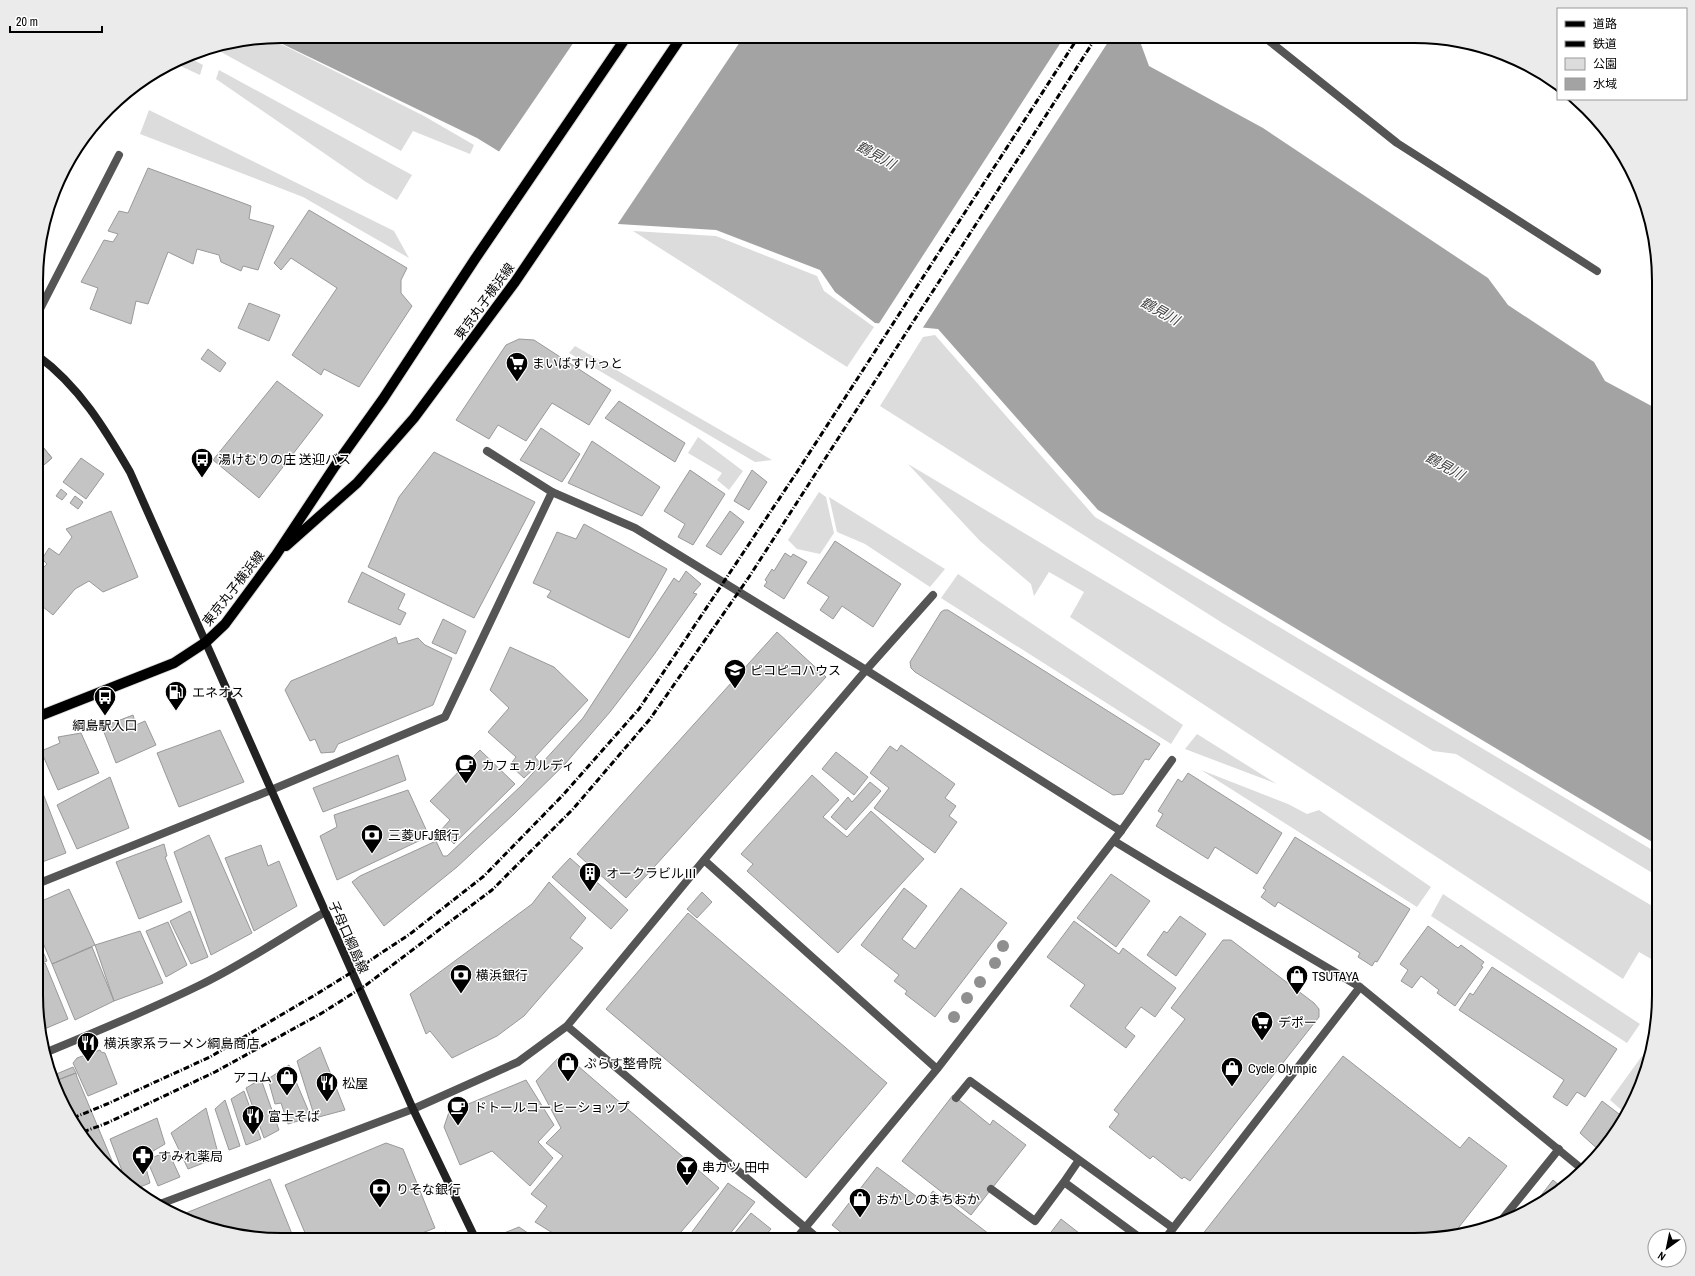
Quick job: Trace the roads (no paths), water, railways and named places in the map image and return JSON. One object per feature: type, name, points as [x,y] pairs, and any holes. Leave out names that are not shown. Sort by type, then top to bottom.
[{"type":"main road","name":"東京丸子横浜線","points":[[43,715],[174,663],[206,642],[225,624],[276,555],[335,466],[383,399],[475,259],[623,43]]},
{"type":"main road","name":"東京丸子横浜線","points":[[276,555],[357,483],[414,418],[515,282],[677,43]]},
{"type":"main road","name":"子母口綱島線","points":[[43,360],[68,383],[92,410],[130,472],[413,1109],[473,1233]]},
{"type":"street","points":[[1272,43],[1397,144],[1597,271]]},
{"type":"street","points":[[43,303],[119,154]]},
{"type":"street","points":[[486,451],[552,492],[635,528],[866,670],[1121,831]]},
{"type":"street","points":[[43,882],[445,718],[552,492]]},
{"type":"street","points":[[165,1202],[413,1109],[518,1062],[567,1026],[704,860],[866,670],[933,595]]},
{"type":"street","points":[[801,1233],[937,1069],[1121,831],[1172,760]]},
{"type":"street","points":[[1114,840],[1177,880],[1360,988],[1579,1166]]},
{"type":"street","points":[[704,860],[937,1069]]},
{"type":"street","points":[[50,1051],[122,1021],[200,985],[264,950],[325,912]]},
{"type":"street","points":[[1169,1233],[1360,988]]},
{"type":"street","points":[[567,1026],[811,1233]]},
{"type":"street","points":[[956,1098],[970,1081],[1173,1228]]},
{"type":"street","points":[[1506,1214],[1559,1149]]},
{"type":"street","points":[[991,1189],[1035,1222],[1079,1160]]},
{"type":"street","points":[[1064,1182],[1133,1233]]},
{"type":"water","name":"鶴見川","points":[[280,43],[1141,43],[1149,66],[1263,128],[1488,278],[1508,305],[1594,362],[1605,381],[1652,406],[1652,842],[1098,510],[938,329],[875,323],[835,292],[820,270],[716,230],[618,224],[477,138]]},
{"type":"railway","points":[[77,1117],[210,1057],[357,969],[410,934],[484,876],[562,796],[639,709],[797,472],[1074,43]]},
{"type":"railway","points":[[86,1131],[107,1123],[215,1072],[322,1013],[366,985],[492,890],[573,809],[650,719],[749,577],[1092,43]]},
{"type":"place","name":"まいばすけっと","points":[[517,382]]},
{"type":"place","name":"湯けむりの庄 送迎バス","points":[[202,478]]},
{"type":"place","name":"ピコピコハウス","points":[[735,690]]},
{"type":"place","name":"エネオス","points":[[176,712]]},
{"type":"place","name":"綱島駅入口","points":[[105,716]]},
{"type":"place","name":"カフェ カルディ","points":[[466,784]]},
{"type":"place","name":"三菱UFJ銀行","points":[[372,854]]},
{"type":"place","name":"オークラビルⅢ","points":[[590,892]]},
{"type":"place","name":"横浜銀行","points":[[461,994]]},
{"type":"place","name":"TSUTAYA","points":[[1297,996]]},
{"type":"place","name":"デポー","points":[[1262,1042]]},
{"type":"place","name":"横浜家系ラーメン綱島商店","points":[[88,1062]]},
{"type":"place","name":"ぷらす整骨院","points":[[568,1082]]},
{"type":"place","name":"Cycle Olympic","points":[[1232,1088]]},
{"type":"place","name":"アコム","points":[[287,1096]]},
{"type":"place","name":"松屋","points":[[327,1102]]},
{"type":"place","name":"ドトールコーヒーショップ","points":[[458,1126]]},
{"type":"place","name":"富士そば","points":[[253,1136]]},
{"type":"place","name":"すみれ薬局","points":[[143,1176]]},
{"type":"place","name":"串カツ 田中","points":[[687,1186]]},
{"type":"place","name":"りそな銀行","points":[[380,1208]]},
{"type":"place","name":"おかしのまちおか","points":[[860,1218]]}]
